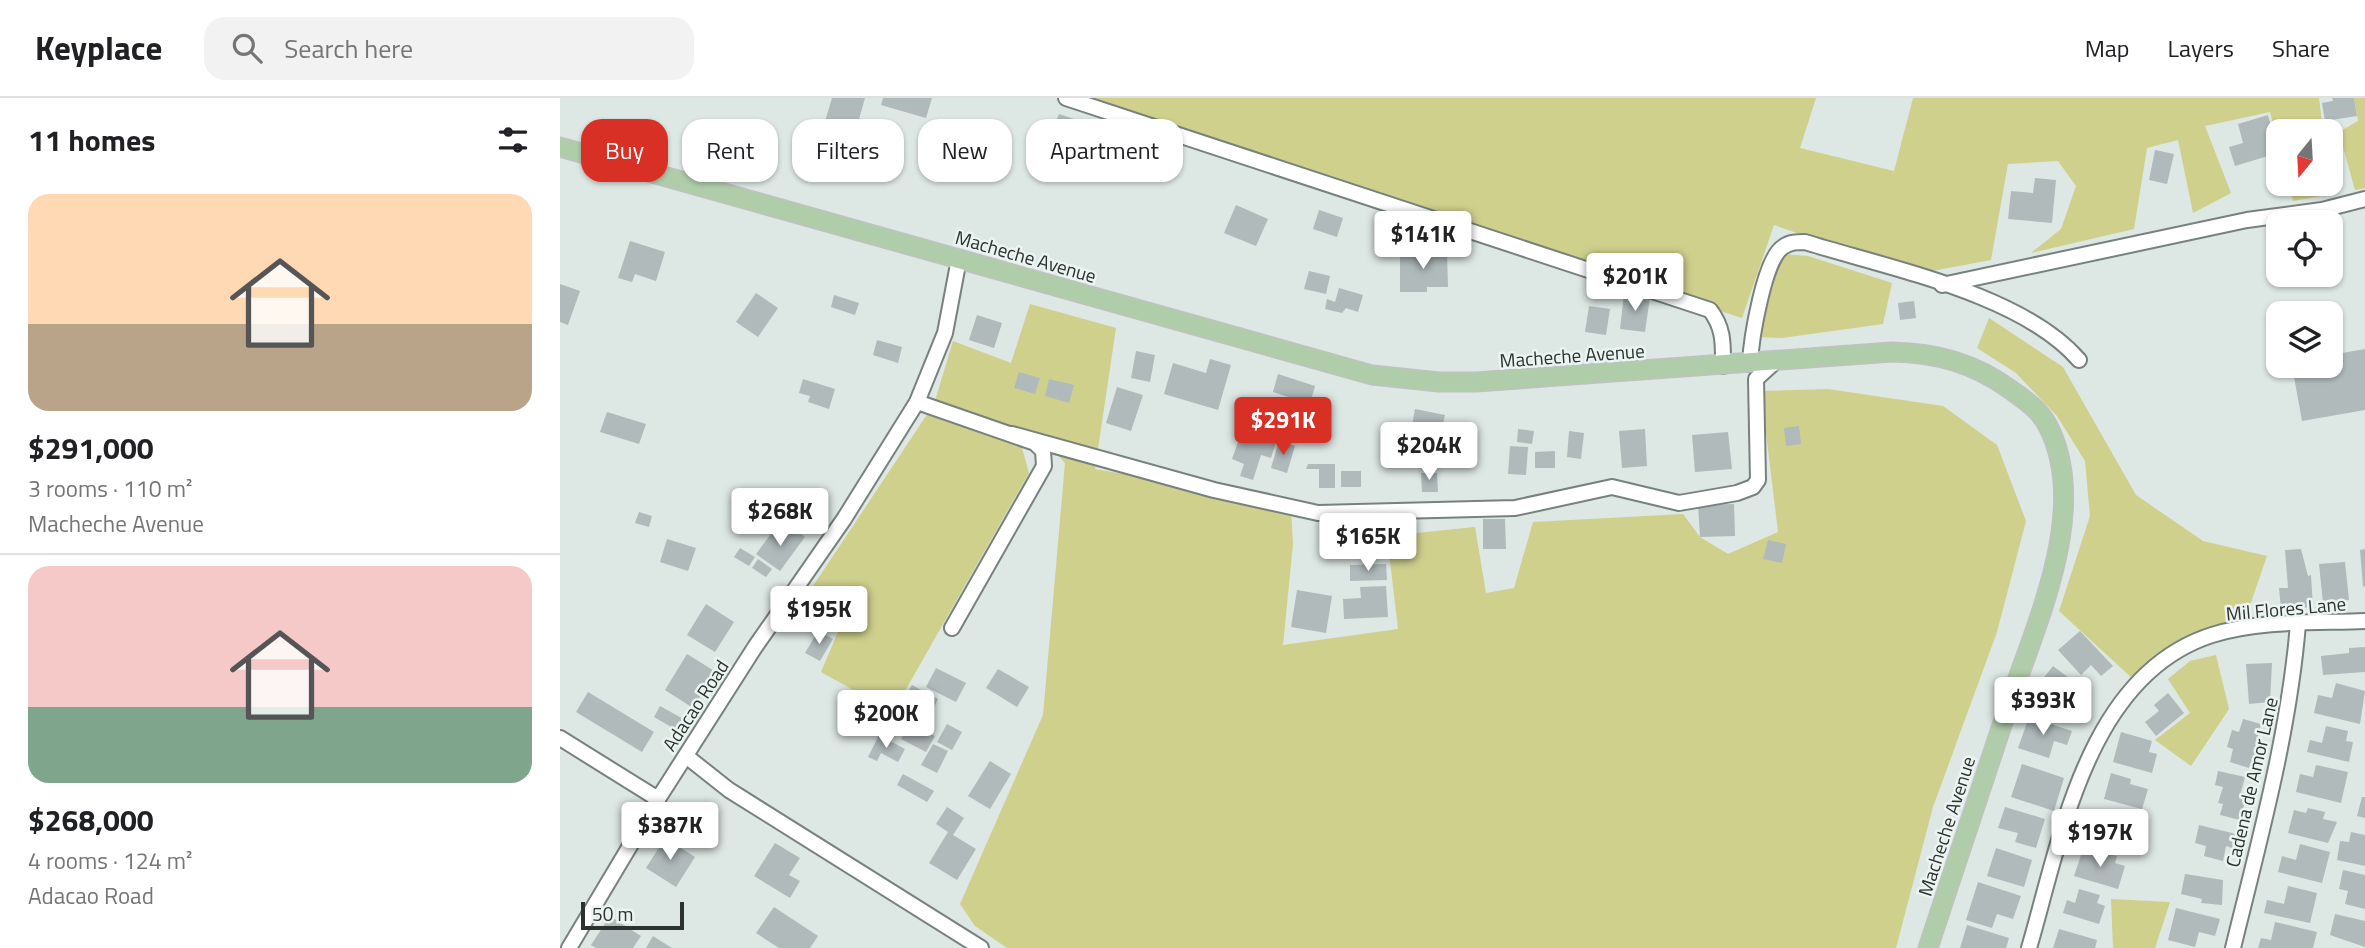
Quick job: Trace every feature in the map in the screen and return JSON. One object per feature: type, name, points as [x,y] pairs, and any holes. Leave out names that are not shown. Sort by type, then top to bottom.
[{"type":"main road","name":"Macheche Avenue","points":[[560,147],[1335,366],[1406,380],[1476,382],[1892,352],[1946,357],[1994,377],[2033,406],[2048,425],[2060,460],[2065,499],[2059,544],[1928,948]]},
{"type":"street","points":[[1066,98],[1710,310],[1719,321],[1723,334],[1723,366]]},
{"type":"street","points":[[1942,285],[2247,220],[2322,210],[2365,199]]},
{"type":"street","points":[[1750,364],[1751,333],[1774,259],[1783,247],[1805,242],[2006,308],[2044,328],[2079,360]]},
{"type":"street","name":"Adacao Road","points":[[569,948],[686,755],[844,519],[917,402],[945,333],[959,259]]},
{"type":"street","points":[[917,402],[1012,434],[1214,490],[1318,513],[1515,508],[1612,486],[1637,490],[1664,501],[1679,503],[1737,493],[1753,487],[1758,480],[1756,379],[1776,361]]},
{"type":"street","points":[[952,628],[1044,466],[1040,446],[1012,434]]},
{"type":"street","name":"Mil Flores Lane","points":[[2029,948],[2090,752],[2126,697],[2149,673],[2196,641],[2228,631],[2365,621]]},
{"type":"street","name":"Cadena de Amor Lane","points":[[2233,948],[2284,732],[2294,679],[2298,624]]},
{"type":"street","points":[[560,738],[658,799]]},
{"type":"street","points":[[686,755],[730,790],[981,948]]},
{"type":"green space","points":[[1066,98],[1816,98],[1800,148],[1894,171],[1913,98],[2319,98],[2322,119],[2272,119],[2270,112],[2205,126],[2231,193],[2193,213],[2178,140],[2147,148],[2134,229],[2031,253],[2061,229],[2076,186],[2058,161],[2008,164],[1991,260],[1916,274],[1774,225],[1742,318],[1183,136],[1183,119],[1131,119]]},
{"type":"green space","points":[[2354,98],[2365,98],[2365,188],[2355,190],[2343,146],[2343,130],[2358,121]]},
{"type":"green space","points":[[2292,196],[2321,196],[2293,201]]},
{"type":"green space","points":[[1783,254],[1808,256],[1892,283],[1883,324],[1782,338],[1757,337]]},
{"type":"green space","points":[[1030,304],[1116,328],[1095,469],[1244,495],[1291,509],[1293,544],[1283,645],[1398,629],[1387,536],[1475,527],[1486,593],[1514,588],[1533,522],[1683,514],[1700,537],[1728,554],[1778,532],[1761,391],[1828,389],[1943,406],[1997,445],[2026,521],[1997,632],[1933,807],[1896,948],[1007,948],[975,926],[960,904],[1043,715],[1065,463],[1042,438],[1017,430],[1029,473],[893,712],[821,672],[849,606],[811,589],[934,404],[953,341],[1011,363]]},
{"type":"green space","points":[[1989,318],[2063,367],[2136,495],[2203,541],[2267,556],[2246,617],[2133,679],[2059,611],[2090,516],[2085,461],[2057,416],[2016,373],[1977,348]]},
{"type":"green space","points":[[2216,655],[2229,709],[2191,766],[2155,740],[2190,713],[2168,679],[2190,661]]},
{"type":"green space","points":[[2111,899],[2170,902],[2155,948],[2113,948]]},
{"type":"building","points":[[832,98],[865,98],[859,119],[826,119]]},
{"type":"building","points":[[883,98],[932,98],[926,118],[881,105]]},
{"type":"building","points":[[2332,98],[2354,98],[2357,116],[2325,119],[2322,103],[2333,101]]},
{"type":"building","points":[[1059,114],[1074,119],[1057,119]]},
{"type":"building","points":[[2268,115],[2266,157],[2235,166],[2229,147],[2243,143],[2238,124]]},
{"type":"building","points":[[2155,150],[2174,154],[2167,184],[2149,180]]},
{"type":"building","points":[[2035,178],[2056,180],[2052,223],[2008,219],[2011,191],[2033,193]]},
{"type":"building","points":[[1236,205],[1268,219],[1256,246],[1224,233]]},
{"type":"building","points":[[1319,210],[1343,218],[1337,237],[1313,229]]},
{"type":"building","points":[[630,241],[665,252],[656,281],[635,274],[632,282],[618,278]]},
{"type":"building","points":[[1447,252],[1448,287],[1427,287],[1427,292],[1400,292],[1400,253]]},
{"type":"building","points":[[1309,271],[1330,276],[1326,294],[1304,289]]},
{"type":"building","points":[[560,284],[580,291],[568,325],[560,322]]},
{"type":"building","points":[[1339,288],[1363,295],[1358,312],[1346,308],[1342,313],[1325,309],[1327,299],[1335,302]]},
{"type":"building","points":[[756,293],[778,308],[758,337],[736,322]]},
{"type":"building","points":[[1624,293],[1650,297],[1645,332],[1620,329]]},
{"type":"building","points":[[834,295],[859,303],[855,315],[831,307]]},
{"type":"building","points":[[1914,301],[1916,318],[1900,320],[1898,303]]},
{"type":"building","points":[[1589,306],[1610,309],[1606,335],[1585,332]]},
{"type":"building","points":[[977,315],[1002,323],[994,348],[969,340]]},
{"type":"building","points":[[877,340],[902,347],[898,363],[873,355]]},
{"type":"building","points":[[2365,349],[2365,410],[2302,421],[2294,378],[2343,378],[2343,353]]},
{"type":"building","points":[[1136,351],[1155,355],[1150,382],[1131,378]]},
{"type":"building","points":[[1210,359],[1231,365],[1218,410],[1164,394],[1173,363],[1206,373]]},
{"type":"building","points":[[1019,372],[1040,378],[1035,394],[1014,388]]},
{"type":"building","points":[[1278,374],[1315,386],[1310,404],[1273,392]]},
{"type":"building","points":[[803,379],[835,389],[829,409],[808,402],[810,396],[799,393]]},
{"type":"building","points":[[1049,379],[1074,385],[1069,403],[1045,396]]},
{"type":"building","points":[[1117,387],[1143,395],[1131,431],[1106,423]]},
{"type":"building","points":[[1273,397],[1314,410],[1309,427],[1267,414]]},
{"type":"building","points":[[1415,409],[1445,415],[1441,432],[1412,426]]},
{"type":"building","points":[[607,412],[646,424],[639,444],[600,432]]},
{"type":"building","points":[[1799,426],[1801,444],[1786,446],[1784,428]]},
{"type":"building","points":[[1243,428],[1277,438],[1271,458],[1261,455],[1253,480],[1240,476],[1244,464],[1232,459]]},
{"type":"building","points":[[1518,429],[1534,431],[1532,444],[1517,442]]},
{"type":"building","points":[[1645,429],[1647,466],[1622,468],[1619,431]]},
{"type":"building","points":[[1569,431],[1584,433],[1581,459],[1567,457]]},
{"type":"building","points":[[1728,432],[1732,469],[1695,472],[1692,435]]},
{"type":"building","points":[[1279,441],[1295,446],[1287,473],[1271,468]]},
{"type":"building","points":[[1510,446],[1528,447],[1526,475],[1508,474]]},
{"type":"building","points":[[1555,451],[1555,468],[1535,468],[1535,452]]},
{"type":"building","points":[[1308,464],[1335,464],[1335,488],[1319,488],[1319,469],[1306,469]]},
{"type":"building","points":[[1341,471],[1361,471],[1361,487],[1341,487]]},
{"type":"building","points":[[1421,473],[1437,473],[1438,492],[1422,492]]},
{"type":"building","points":[[1734,504],[1735,536],[1700,537],[1698,505]]},
{"type":"building","points":[[639,512],[652,516],[649,527],[635,523]]},
{"type":"building","points":[[1483,519],[1505,519],[1506,549],[1483,549]]},
{"type":"building","points":[[776,527],[788,536],[793,528],[805,537],[780,571],[756,554]]},
{"type":"building","points":[[667,539],[696,548],[688,571],[660,562]]},
{"type":"building","points":[[1768,540],[1786,544],[1782,563],[1763,559]]},
{"type":"building","points":[[740,548],[755,557],[749,566],[734,557]]},
{"type":"building","points":[[2301,549],[2308,576],[2311,575],[2313,607],[2281,609],[2279,588],[2288,588],[2285,550]]},
{"type":"building","points":[[2365,549],[2365,586],[2363,587],[2360,550]]},
{"type":"building","points":[[758,559],[772,569],[766,577],[752,568]]},
{"type":"building","points":[[2345,562],[2349,600],[2323,603],[2319,564]]},
{"type":"building","points":[[1386,564],[1387,580],[1350,581],[1350,565]]},
{"type":"building","points":[[1386,586],[1388,617],[1344,619],[1343,599],[1361,598],[1360,587]]},
{"type":"building","points":[[1297,590],[1332,596],[1326,633],[1291,627]]},
{"type":"building","points":[[706,604],[734,622],[715,652],[687,635]]},
{"type":"building","points":[[818,631],[833,639],[820,661],[805,653]]},
{"type":"building","points":[[2080,631],[2113,666],[2101,676],[2091,665],[2081,675],[2058,650]]},
{"type":"building","points":[[2365,647],[2365,672],[2323,675],[2321,656],[2349,653],[2349,648]]},
{"type":"building","points":[[687,654],[716,672],[693,708],[665,690]]},
{"type":"building","points":[[2272,663],[2270,702],[2249,704],[2246,664]]},
{"type":"building","points":[[2053,666],[2089,693],[2069,721],[2041,700],[2050,688],[2041,681]]},
{"type":"building","points":[[936,668],[966,683],[956,702],[926,687]]},
{"type":"building","points":[[998,669],[1029,687],[1017,707],[986,688]]},
{"type":"building","points":[[2336,683],[2365,691],[2360,724],[2314,713],[2318,695],[2332,698]]},
{"type":"building","points":[[912,685],[938,699],[930,715],[903,700]]},
{"type":"building","points":[[588,692],[654,732],[642,752],[576,712]]},
{"type":"building","points":[[2168,693],[2184,713],[2156,736],[2145,722],[2159,711],[2154,705]]},
{"type":"building","points":[[660,706],[687,721],[680,732],[654,717]]},
{"type":"building","points":[[2029,717],[2072,731],[2067,745],[2054,741],[2049,758],[2018,748]]},
{"type":"building","points":[[2243,719],[2261,724],[2257,740],[2266,743],[2260,764],[2251,762],[2249,768],[2230,762],[2233,749],[2227,747],[2232,730],[2239,732]]},
{"type":"building","points":[[910,723],[935,736],[926,752],[901,739]]},
{"type":"building","points":[[947,724],[962,732],[952,750],[937,742]]},
{"type":"building","points":[[2326,726],[2348,731],[2346,741],[2353,742],[2349,762],[2307,752],[2310,740],[2322,743]]},
{"type":"building","points":[[2121,732],[2152,741],[2149,752],[2157,754],[2152,773],[2113,762]]},
{"type":"building","points":[[879,735],[905,749],[898,762],[881,753],[877,761],[868,757]]},
{"type":"building","points":[[933,744],[948,751],[937,773],[921,765]]},
{"type":"building","points":[[990,761],[1011,774],[990,809],[968,796]]},
{"type":"building","points":[[2022,764],[2064,778],[2054,811],[2011,797]]},
{"type":"building","points":[[2316,765],[2348,772],[2341,803],[2296,792],[2300,774],[2313,777]]},
{"type":"building","points":[[2218,771],[2245,777],[2241,792],[2247,794],[2240,820],[2220,815],[2223,804],[2218,803],[2223,787],[2215,785]]},
{"type":"building","points":[[2111,773],[2131,779],[2130,784],[2148,789],[2142,809],[2104,799]]},
{"type":"building","points":[[903,774],[934,791],[927,802],[897,785]]},
{"type":"building","points":[[2362,797],[2365,797],[2365,818],[2357,816]]},
{"type":"building","points":[[947,807],[964,818],[953,835],[976,849],[957,880],[929,863],[948,832],[936,824]]},
{"type":"building","points":[[2005,807],[2045,819],[2036,848],[2015,842],[2018,833],[1998,828]]},
{"type":"building","points":[[2308,808],[2325,812],[2323,819],[2337,822],[2328,843],[2288,833],[2294,810],[2306,813]]},
{"type":"building","points":[[2105,813],[2123,818],[2121,827],[2130,830],[2124,850],[2085,839],[2090,822],[2101,825]]},
{"type":"building","points":[[2199,825],[2236,834],[2232,848],[2226,846],[2223,861],[2204,856],[2206,846],[2195,843]]},
{"type":"building","points":[[2351,832],[2365,835],[2365,866],[2337,860],[2340,841],[2349,842]]},
{"type":"building","points":[[665,838],[695,857],[676,887],[646,868]]},
{"type":"building","points":[[775,843],[800,858],[789,875],[800,881],[790,898],[754,876]]},
{"type":"building","points":[[2300,844],[2330,852],[2322,883],[2278,872],[2282,856],[2296,860]]},
{"type":"building","points":[[1996,848],[2032,860],[2024,887],[1987,876]]},
{"type":"building","points":[[2097,850],[2117,856],[2115,863],[2125,866],[2118,889],[2074,876],[2082,852],[2095,856]]},
{"type":"building","points":[[2343,870],[2365,875],[2365,909],[2345,904],[2348,891],[2339,889]]},
{"type":"building","points":[[2185,874],[2223,880],[2222,905],[2201,903],[2202,899],[2181,894]]},
{"type":"building","points":[[1978,882],[2021,896],[2013,919],[1997,914],[1992,928],[1966,920]]},
{"type":"building","points":[[2288,886],[2317,893],[2310,923],[2264,913],[2267,900],[2284,904]]},
{"type":"building","points":[[2079,889],[2100,895],[2097,903],[2105,906],[2099,924],[2063,913],[2067,900],[2075,903]]},
{"type":"building","points":[[774,907],[818,936],[810,948],[779,948],[756,933]]},
{"type":"building","points":[[2176,908],[2220,919],[2215,936],[2199,932],[2195,947],[2168,940]]},
{"type":"building","points":[[2335,914],[2365,921],[2365,947],[2330,935]]},
{"type":"building","points":[[610,916],[641,936],[633,948],[596,948],[591,945]]},
{"type":"building","points":[[2275,922],[2317,932],[2313,948],[2258,948],[2261,938],[2271,940]]},
{"type":"building","points":[[1967,925],[2009,938],[2006,948],[1960,948]]},
{"type":"building","points":[[2059,929],[2097,940],[2095,948],[2053,948]]},
{"type":"building","points":[[653,936],[672,948],[646,948]]}]
